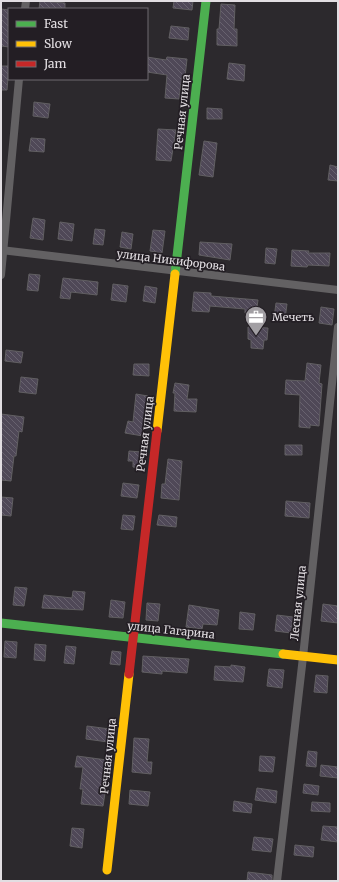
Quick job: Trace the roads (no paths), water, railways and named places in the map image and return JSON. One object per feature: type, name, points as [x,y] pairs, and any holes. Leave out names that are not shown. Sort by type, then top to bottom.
[{"type":"street","name":"Речная улица","points":[[107,870],[206,1]]},
{"type":"street","points":[[1,275],[2,250],[19,80]]},
{"type":"street","name":"улица Никифорова","points":[[2,250],[176,272],[338,290]]},
{"type":"street","name":"Лесная улица","points":[[277,881],[303,656],[338,327]]},
{"type":"street","name":"улица Гагарина","points":[[1,623],[338,660]]},
{"type":"place","name":"Мечеть","points":[[256,336]]}]
